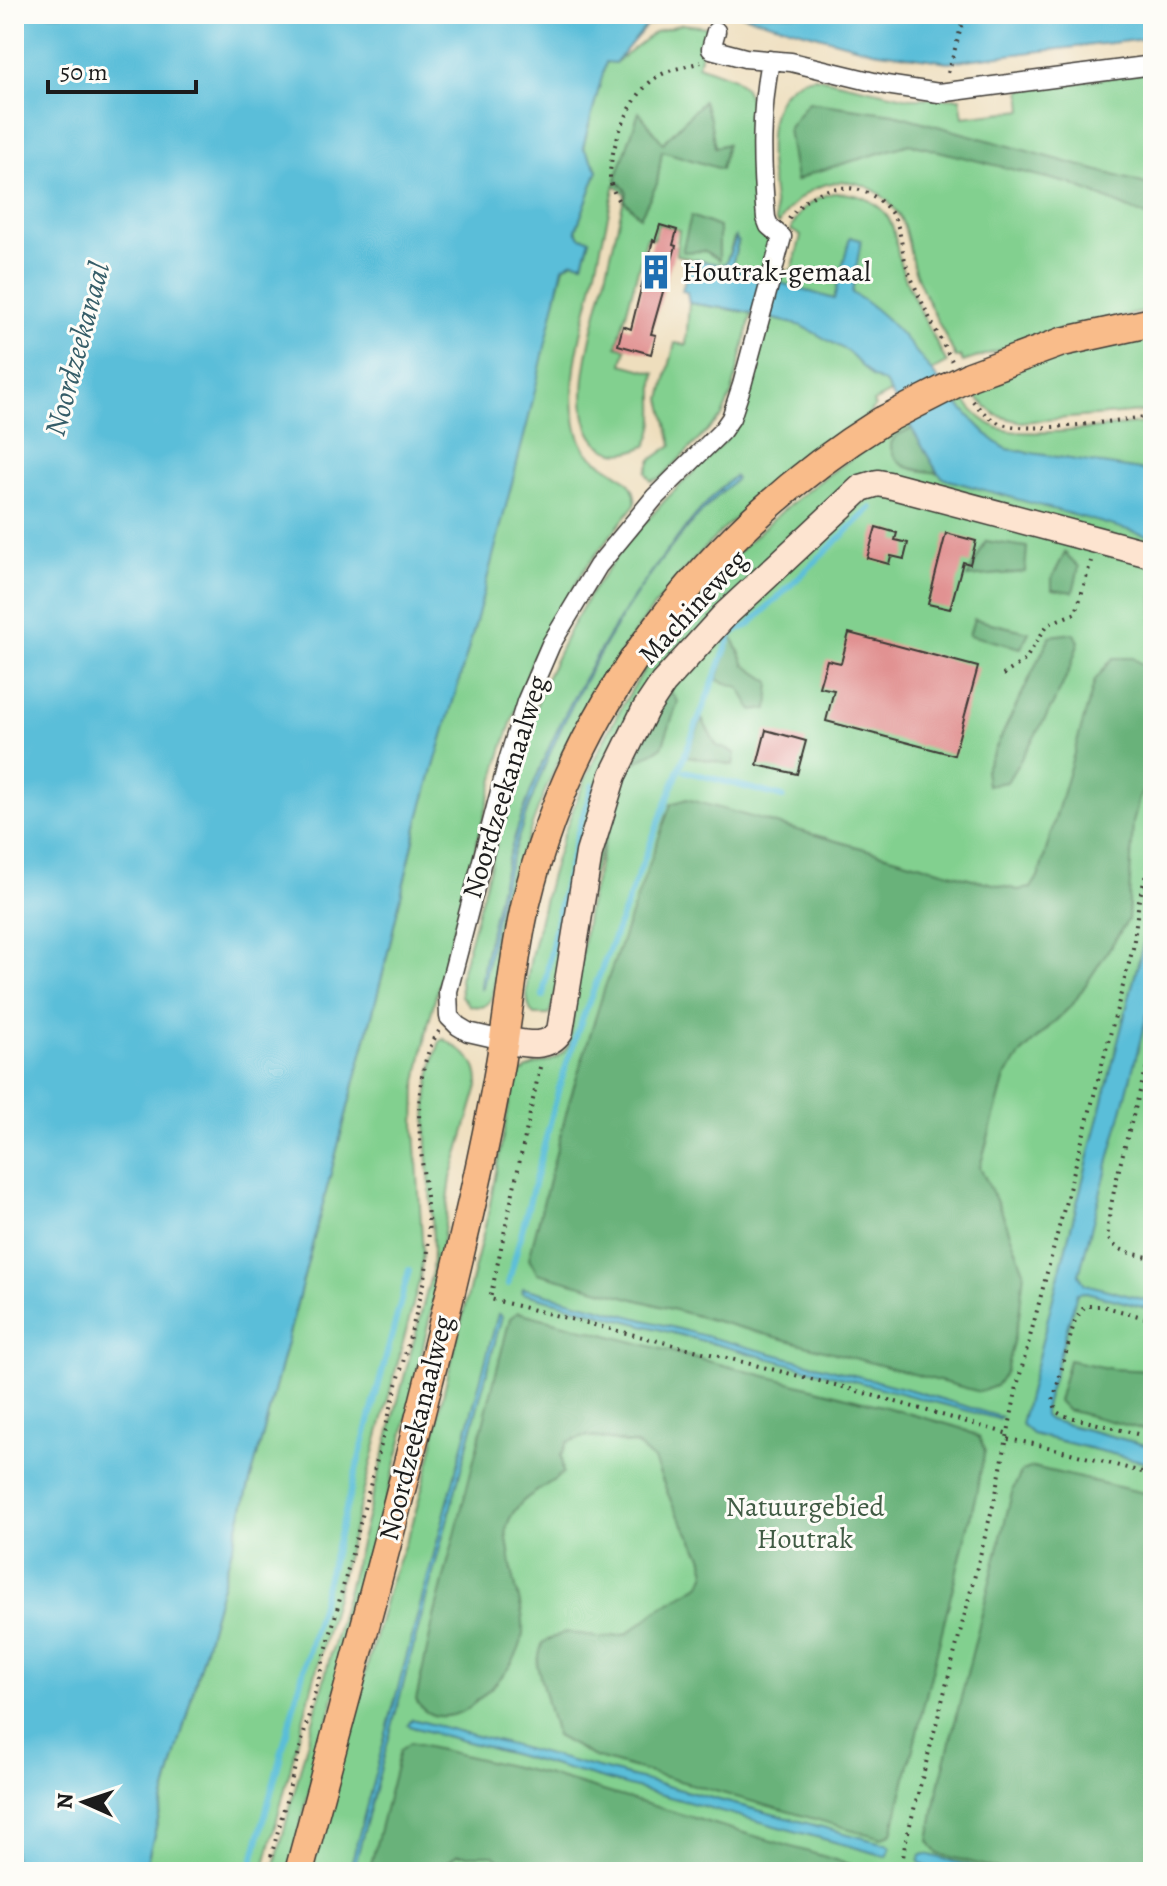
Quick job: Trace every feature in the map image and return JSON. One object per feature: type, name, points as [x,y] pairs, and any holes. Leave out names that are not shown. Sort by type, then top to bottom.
[{"type":"main road","name":"Noordzeekanaalweg","points":[[299,1872],[420,1424],[464,1233],[503,1040],[520,931],[538,859],[565,786],[610,697],[667,612],[721,550],[797,480],[882,421],[1062,342],[1153,322]]},
{"type":"street","points":[[714,40],[745,58],[812,67],[886,85],[939,93],[1153,65]]},
{"type":"street","points":[[770,60],[762,114],[762,172],[766,218],[774,232],[782,237]]},
{"type":"street","name":"Noordzeekanaalweg","points":[[449,1017],[448,991],[453,967],[508,761],[538,672],[566,616],[598,566],[655,497],[731,418],[782,237]]},
{"type":"street","name":"Machineweg","points":[[545,1043],[556,1037],[562,1025],[582,886],[594,833],[613,775],[645,710],[663,683],[714,627],[852,495],[870,484],[889,485],[1153,555]]},
{"type":"street","points":[[449,1017],[468,1032],[503,1040],[545,1043]]},
{"type":"path","points":[[948,77],[965,14]]},
{"type":"path","points":[[618,200],[611,186],[611,166],[624,123],[637,97],[656,78],[708,57],[714,40]]},
{"type":"path","points":[[782,237],[788,222],[802,203],[825,189],[856,189],[879,200],[895,220],[910,274],[967,385],[989,417],[1025,428],[1153,416]]},
{"type":"path","points":[[1003,675],[1025,660],[1048,624],[1076,613],[1096,540]]},
{"type":"path","points":[[901,1872],[905,1844],[990,1520],[1017,1386],[1133,948],[1139,900],[1153,849]]},
{"type":"path","name":"Noordzeekanaalweg","points":[[267,1872],[425,1280],[428,1221],[419,1137],[420,1098],[434,1038],[449,1017]]},
{"type":"path","points":[[545,1043],[490,1299],[843,1387],[1008,1437],[1153,1475]]},
{"type":"path","points":[[1153,1045],[1110,1206],[1106,1234],[1111,1243],[1122,1249],[1153,1258]]},
{"type":"path","points":[[1153,1320],[1102,1306],[1085,1306],[1075,1320],[1053,1401],[1057,1412],[1062,1415],[1153,1438]]},
{"type":"green space","points":[[682,24],[708,27],[698,65],[734,78],[744,87],[752,103],[758,224],[770,242],[762,278],[731,268],[738,242],[734,238],[726,263],[721,265],[676,255],[679,230],[658,224],[654,239],[647,237],[617,346],[626,349],[622,364],[655,373],[653,429],[646,446],[623,453],[606,449],[589,431],[583,392],[589,344],[625,194],[615,184],[579,341],[574,375],[574,409],[583,447],[626,480],[635,495],[635,504],[584,570],[533,658],[501,753],[428,1025],[416,1087],[415,1130],[423,1253],[420,1278],[263,1872],[144,1872],[263,1434],[384,969],[419,818],[564,267],[573,261],[583,263],[590,240],[580,237],[576,230],[598,170],[583,147],[606,61],[615,63],[655,32]]},
{"type":"green space","points":[[1153,71],[1153,310],[1058,331],[963,362],[960,356],[956,358],[920,285],[900,217],[882,196],[866,186],[834,182],[803,196],[779,224],[776,222],[770,159],[773,114],[781,96],[795,83],[815,77],[909,98],[960,98],[963,117],[1023,110],[1021,90]]},
{"type":"green space","points":[[703,101],[715,147],[727,144],[721,169],[662,151],[657,184],[640,217],[624,200],[627,192],[616,179],[639,112],[663,143]]},
{"type":"green space","points":[[808,102],[894,114],[1153,186],[1153,219],[1071,184],[910,144],[812,173],[796,181],[788,129]]},
{"type":"green space","points":[[833,193],[847,193],[867,199],[884,212],[894,231],[905,278],[947,363],[873,402],[875,407],[867,416],[757,499],[710,542],[651,611],[599,686],[556,766],[539,806],[513,887],[492,996],[482,1007],[470,1006],[461,996],[460,977],[525,739],[544,683],[592,591],[624,546],[724,442],[780,272],[792,270],[801,236],[791,230],[794,223],[807,206]]},
{"type":"green space","points":[[691,216],[719,227],[719,260],[705,251],[682,252]]},
{"type":"green space","points":[[689,303],[752,313],[732,393],[722,416],[661,478],[651,481],[646,473],[651,460],[672,445],[661,399],[675,343],[686,345]]},
{"type":"green space","points":[[1153,333],[1153,411],[1020,422],[996,415],[975,396],[977,390],[994,379],[1037,362]]},
{"type":"green space","points":[[965,401],[988,423],[1012,431],[1051,432],[1153,422],[1153,547],[891,477],[654,679],[549,1015],[534,1015],[527,998],[528,973],[555,861],[578,796],[607,734],[641,674],[681,618],[725,566],[774,518],[828,475],[878,441],[910,423],[913,428]]},
{"type":"green space","points":[[913,428],[938,473],[907,467],[893,454],[891,445],[895,437]]},
{"type":"green space","name":"Natuurgebied Houtrak","points":[[876,493],[1153,564],[1153,1872],[311,1872],[390,1582],[412,1525],[431,1456],[440,1407],[488,1214],[512,1088],[525,1070],[556,1058],[569,1044],[588,908],[620,783],[675,681],[838,519]]},
{"type":"green space","points":[[986,541],[1027,547],[1025,572],[967,577]]},
{"type":"green space","points":[[1065,553],[1079,567],[1073,592],[1052,589],[1052,578]]},
{"type":"green space","points":[[974,619],[1029,632],[1021,648],[969,635]]},
{"type":"green space","points":[[1073,633],[1079,641],[1066,678],[1048,714],[1007,782],[987,785],[985,770],[1050,636]]},
{"type":"green space","points":[[732,636],[745,665],[770,682],[768,709],[753,711],[739,687],[717,680]]},
{"type":"green space","points":[[1113,658],[1133,658],[1153,673],[1153,772],[1139,799],[1133,823],[1128,920],[1073,1004],[1022,1053],[1005,1077],[980,1167],[1003,1215],[1024,1271],[1019,1317],[1006,1371],[996,1386],[980,1392],[537,1273],[529,1258],[569,1102],[605,987],[671,804],[687,799],[961,876],[1018,890],[1031,888],[1039,875],[1095,680]]},
{"type":"green space","points":[[670,691],[678,702],[662,747],[629,766]]},
{"type":"green space","points":[[702,719],[717,746],[735,753],[733,765],[686,756]]},
{"type":"green space","points":[[444,1039],[473,1063],[478,1086],[451,1178],[437,1285],[403,1436],[288,1872],[273,1872],[432,1272],[427,1097],[440,1041]]},
{"type":"green space","points":[[518,1312],[882,1406],[961,1428],[979,1437],[985,1450],[976,1494],[892,1833],[882,1838],[594,1757],[556,1736],[537,1665],[542,1643],[565,1632],[602,1638],[627,1634],[660,1608],[701,1584],[706,1572],[702,1556],[673,1506],[654,1460],[637,1445],[588,1436],[567,1442],[561,1456],[563,1473],[523,1501],[507,1526],[512,1572],[523,1622],[523,1637],[518,1652],[492,1687],[463,1711],[436,1716],[419,1705],[416,1700],[434,1617],[510,1318]]},
{"type":"green space","points":[[1069,1360],[1112,1369],[1153,1371],[1153,1432],[1067,1410],[1058,1401]]},
{"type":"green space","points":[[1033,1467],[1153,1495],[1153,1872],[1009,1872],[938,1854],[929,1841],[937,1794],[1013,1489],[1022,1471]]},
{"type":"green space","points":[[410,1743],[549,1775],[863,1868],[866,1872],[513,1872],[494,1855],[458,1855],[432,1872],[369,1872],[400,1750]]},
{"type":"water","name":"Noordzeekanaal","points":[[14,14],[682,14],[646,26],[615,63],[606,62],[583,147],[598,170],[576,230],[580,237],[590,239],[583,263],[573,261],[563,267],[529,417],[475,626],[419,818],[384,969],[263,1434],[144,1872],[14,1872]]},
{"type":"water","points":[[739,14],[1153,14],[1153,38],[948,62],[873,51]]},
{"type":"water","points":[[736,237],[738,242],[731,268],[834,299],[850,237],[861,240],[852,293],[871,305],[903,336],[981,428],[1007,449],[1153,472],[1153,537],[945,479],[938,473],[885,383],[872,377],[847,351],[802,326],[742,311],[689,303],[687,292],[682,291],[685,279],[690,278],[685,276],[688,263],[698,260],[721,265],[726,263]]},
{"type":"water","points":[[734,476],[736,479],[695,519],[658,565],[623,615],[563,724],[518,837],[502,892],[481,989],[502,881],[532,788],[551,742],[573,698],[622,614],[679,535]]},
{"type":"water","points":[[1153,904],[1153,992],[1079,1275],[1085,1284],[1153,1302],[1153,1310],[1086,1292],[1077,1293],[1044,1416],[1049,1420],[1153,1447],[1153,1464],[1032,1434],[1021,1424]]},
{"type":"water","points":[[523,1288],[918,1392],[1001,1417],[998,1419],[522,1293]]},
{"type":"water","points":[[498,1314],[502,1316],[353,1872],[349,1872]]},
{"type":"water","points":[[412,1719],[891,1847],[886,1856],[412,1727],[408,1725]]},
{"type":"water","points":[[921,1855],[993,1872],[935,1870],[919,1862]]},
{"type":"building","points":[[660,225],[677,230],[673,245],[676,246],[651,334],[656,335],[651,354],[618,345],[623,326],[631,329],[653,240]]},
{"type":"building","points":[[876,527],[897,533],[895,540],[908,543],[904,559],[891,556],[889,564],[867,558]]},
{"type":"building","points":[[946,533],[976,541],[970,564],[963,562],[950,609],[928,604]]},
{"type":"building","points":[[849,633],[978,667],[954,755],[826,721],[834,690],[819,687],[827,660],[841,663]]},
{"type":"building","points":[[766,730],[806,741],[797,774],[757,765]]},
{"type":"waterway","points":[[508,1284],[559,1088],[578,1030],[732,633],[749,625],[871,508]]},
{"type":"waterway","points":[[685,771],[783,797]]},
{"type":"waterway","points":[[543,996],[564,889],[593,785]]},
{"type":"waterway","points":[[250,1872],[409,1270]]},
{"type":"place","name":"Houtrak-gemaal","points":[[656,272]]}]
